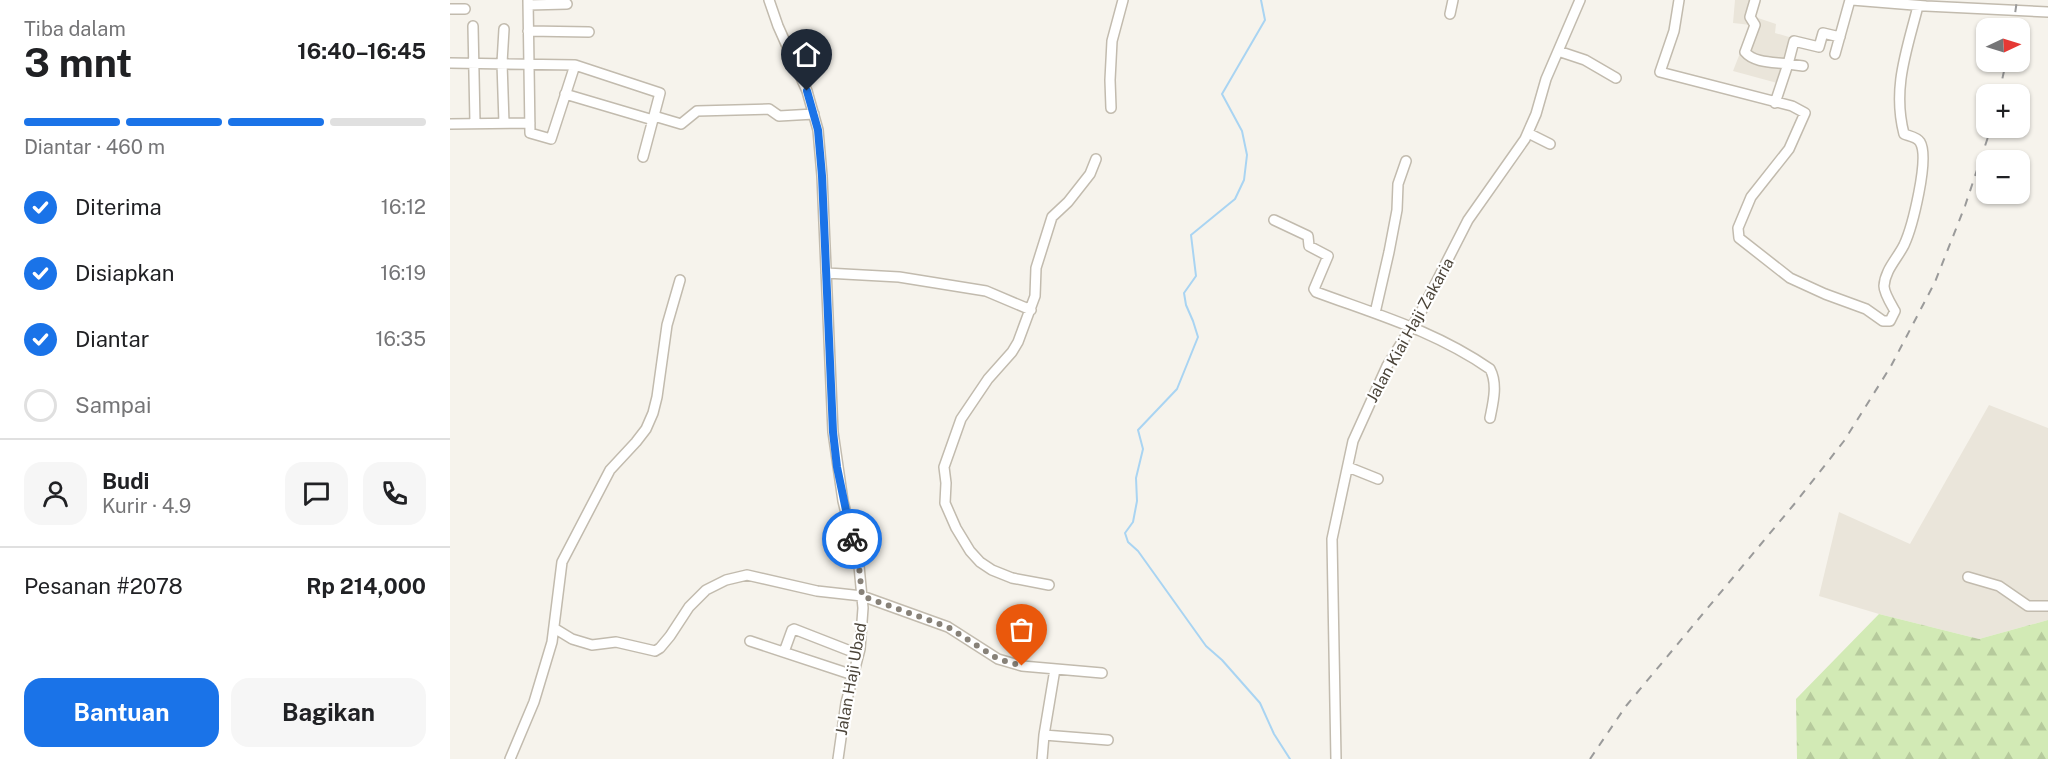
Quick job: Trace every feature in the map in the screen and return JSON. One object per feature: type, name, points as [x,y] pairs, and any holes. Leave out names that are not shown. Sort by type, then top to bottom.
[{"type":"street","name":"Jalan Haji Ubad","points":[[769,0],[777,26],[807,91],[818,130],[836,455],[843,501],[859,566],[862,596],[858,654],[846,703],[838,759]]},
{"type":"street","points":[[1111,108],[1112,40],[1123,0]]},
{"type":"street","points":[[1449,14],[1453,0]]},
{"type":"street","name":"Jalan Kiai Haji Zakaria","points":[[1336,759],[1332,539],[1353,441],[1387,366],[1438,282],[1468,220],[1528,133],[1536,114],[1545,79],[1580,0]]},
{"type":"street","points":[[1679,0],[1674,31],[1660,72],[1792,106],[1805,113],[1789,149],[1751,197],[1738,228],[1739,238],[1790,278],[1866,309],[1883,321],[1890,321],[1894,311],[1884,287],[1887,271],[1905,243],[1920,190],[1923,159],[1921,143],[1904,134],[1898,105],[1899,83],[1923,4]]},
{"type":"street","points":[[1755,0],[1750,17],[1755,25],[1745,52],[1748,56],[1762,61],[1803,66]]},
{"type":"street","points":[[1835,54],[1851,0],[2048,12]]},
{"type":"street","points":[[567,4],[528,3],[530,133],[551,139],[575,65]]},
{"type":"street","points":[[450,9],[465,9]]},
{"type":"street","points":[[473,26],[475,123]]},
{"type":"street","points":[[504,29],[502,63],[504,123]]},
{"type":"street","points":[[528,32],[589,32]]},
{"type":"street","points":[[1775,103],[1794,40],[1819,47],[1823,33],[1840,37]]},
{"type":"street","points":[[1558,51],[1585,60],[1616,78]]},
{"type":"street","points":[[450,63],[575,65],[660,93],[643,157]]},
{"type":"street","points":[[565,94],[681,124],[698,111],[769,109],[779,116],[814,114]]},
{"type":"street","points":[[450,124],[530,123]]},
{"type":"street","points":[[1528,133],[1550,144]]},
{"type":"street","points":[[1049,585],[1012,578],[992,570],[970,551],[956,528],[945,502],[944,468],[955,430],[988,379],[1015,348],[1035,296],[1036,268],[1049,222],[1090,174],[1096,159]]},
{"type":"street","points":[[1375,313],[1391,242],[1398,184],[1406,161]]},
{"type":"street","points":[[1274,219],[1308,236],[1309,246],[1328,256],[1314,289],[1316,292],[1412,326],[1490,369],[1494,377],[1494,401],[1490,418]]},
{"type":"street","points":[[825,273],[899,277],[986,291],[1031,310]]},
{"type":"street","points":[[510,759],[534,702],[554,628],[561,562],[610,470],[646,429],[653,413],[667,325],[680,279]]},
{"type":"street","points":[[1347,467],[1378,479]]},
{"type":"street","points":[[554,628],[572,639],[592,645],[616,642],[655,651],[670,636],[688,607],[706,590],[740,575],[760,577],[817,591],[862,596],[948,627],[998,659],[1022,666],[1102,673]]},
{"type":"street","points":[[1968,577],[1999,586],[2028,606],[2048,606]]},
{"type":"street","points":[[784,652],[794,629],[858,654]]},
{"type":"street","points":[[750,641],[853,675]]},
{"type":"street","points":[[1042,759],[1055,669]]},
{"type":"street","points":[[1044,735],[1108,740]]},
{"type":"shaded area","points":[[1735,0],[1757,0],[1752,16],[1776,24],[1775,33],[1796,39],[1781,84],[1733,71],[1751,25],[1733,23]]},
{"type":"shaded area","points":[[1989,405],[2048,428],[2048,620],[1979,639],[1879,614],[1819,596],[1839,512],[1910,544]]},
{"type":"green space","points":[[1879,614],[1979,639],[2048,620],[2048,759],[1797,759],[1796,699]]},
{"type":"waterway","points":[[1261,0],[1265,20],[1222,94],[1242,131],[1247,155],[1244,180],[1235,199],[1191,235],[1196,276],[1184,293],[1198,337],[1177,389],[1138,430],[1143,449],[1136,478],[1137,501],[1133,522],[1125,533],[1128,542],[1138,551],[1206,646],[1222,660],[1260,703],[1274,734],[1290,759]]},
{"type":"railway","points":[[2014,18],[2017,0]]},
{"type":"railway","points":[[2001,84],[2004,72]]},
{"type":"railway","points":[[1590,759],[1626,706],[1844,441],[1891,366],[1935,282],[1965,206],[1988,138]]},
{"type":"way so far","points":[[852,539],[859,566],[862,596],[948,627],[998,659],[1022,666]]},
{"type":"route","points":[[807,91],[818,130],[822,176],[833,432],[843,501],[852,539]]}]
